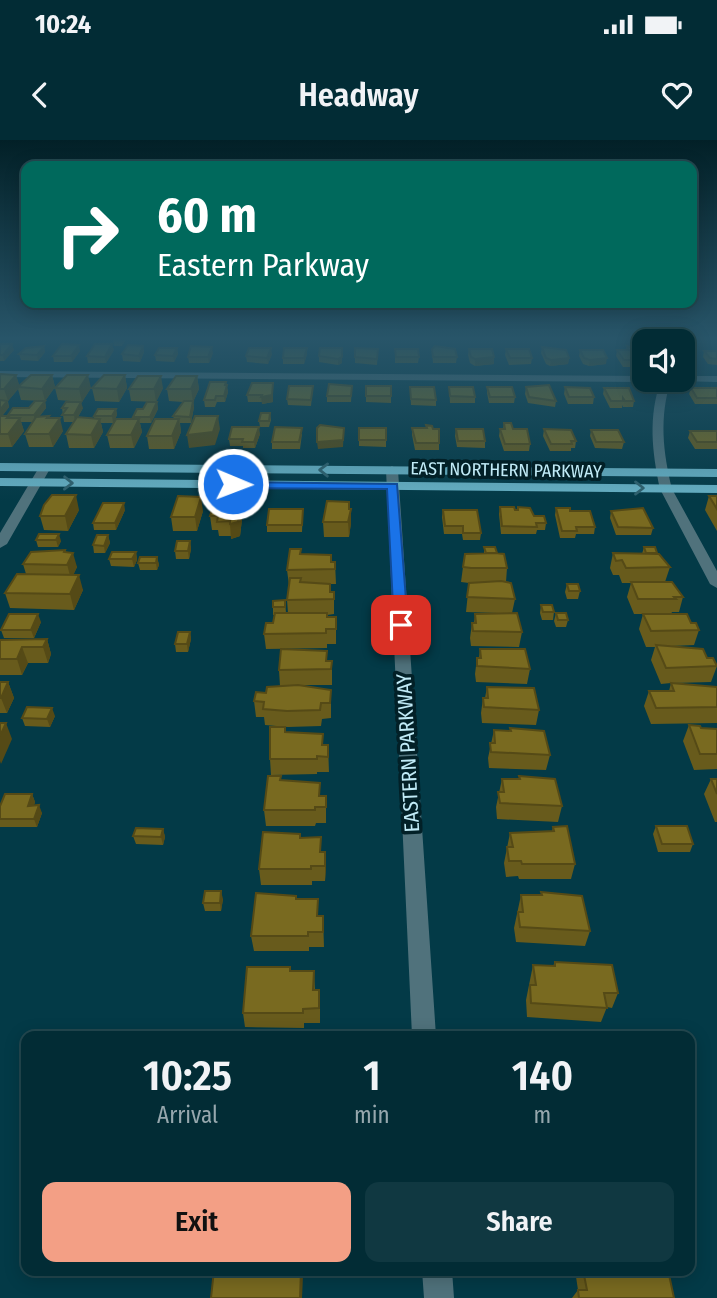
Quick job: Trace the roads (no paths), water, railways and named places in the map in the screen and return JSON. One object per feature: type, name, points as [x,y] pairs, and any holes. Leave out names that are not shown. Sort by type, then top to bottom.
[{"type":"main road","name":"EAST NORTHERN PARKWAY","points":[[0,467],[717,489]]},
{"type":"main road","name":"EAST NORTHERN PARKWAY","points":[[0,482],[717,473]]},
{"type":"street","points":[[661,393],[656,424],[657,448],[666,489],[717,584]]},
{"type":"street","points":[[0,544],[45,467]]},
{"type":"street","name":"EASTERN PARKWAY","points":[[393,478],[424,1031]]},
{"type":"street","points":[[437,1276],[439,1298]]}]
